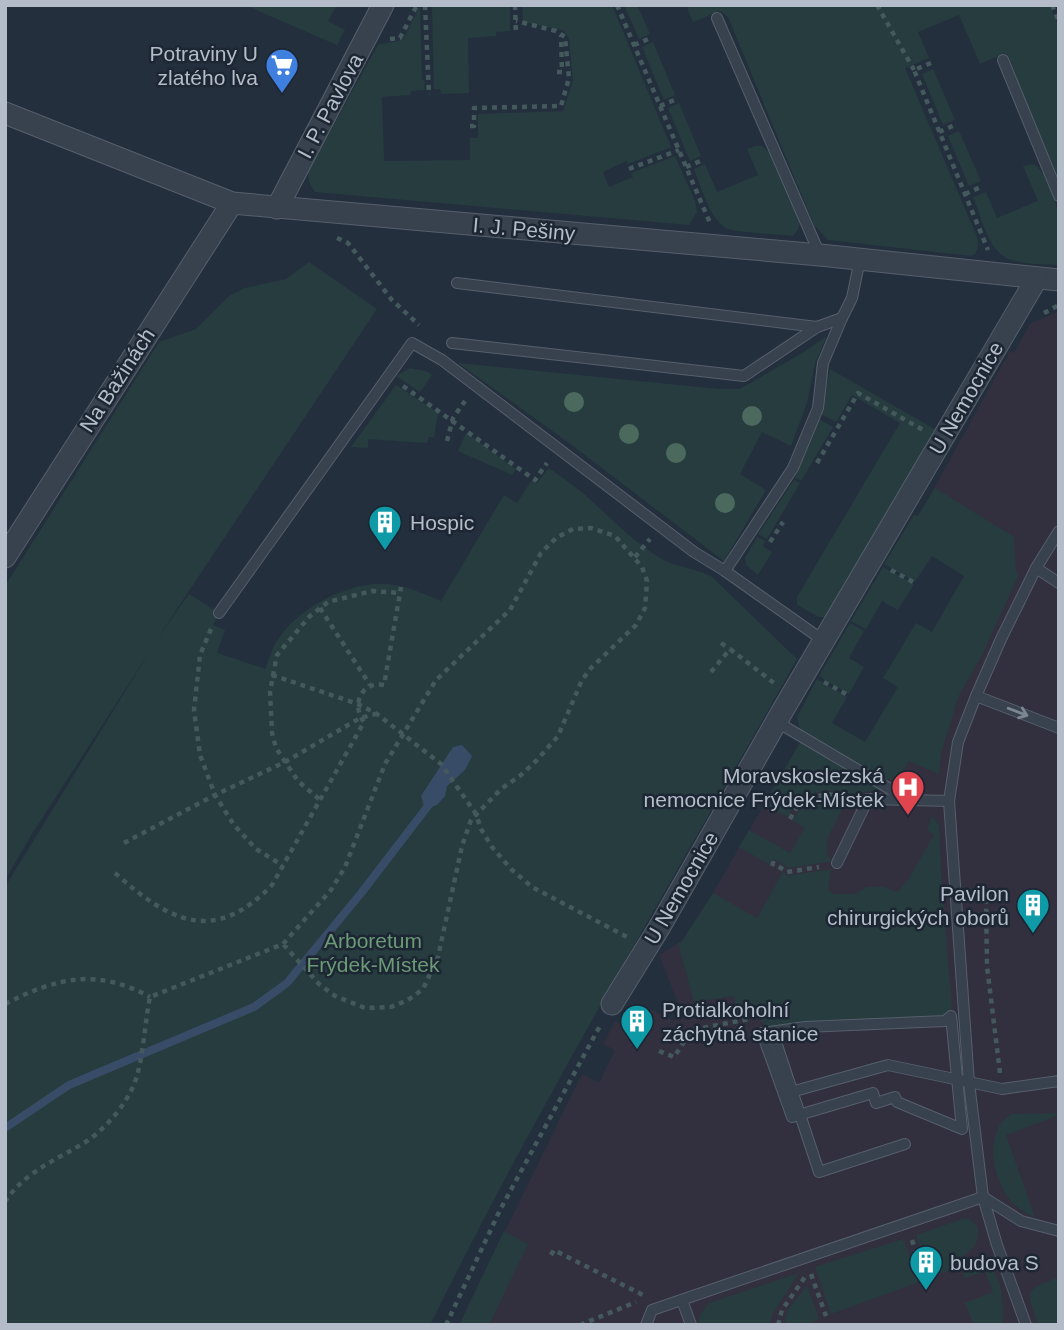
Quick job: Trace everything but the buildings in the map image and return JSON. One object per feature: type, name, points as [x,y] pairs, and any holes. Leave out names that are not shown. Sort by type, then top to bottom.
[{"type":"street","name":"I. P. Pavlova","points":[[277,208],[383,5]]},
{"type":"street","name":"I. J. Pešiny","points":[[5,113],[232,204],[820,255],[1059,280]]},
{"type":"street","name":"Na Bažinách","points":[[5,557],[232,204]]},
{"type":"street","name":"U Nemocnice","points":[[612,1004],[1037,278]]},
{"type":"lane","points":[[717,18],[820,255]]},
{"type":"lane","points":[[1003,60],[1059,196]]},
{"type":"lane","points":[[724,572],[793,468],[818,408],[823,363],[852,298],[860,259]]},
{"type":"lane","points":[[457,283],[817,327]]},
{"type":"lane","points":[[452,343],[744,376],[817,327],[842,318]]},
{"type":"lane","points":[[219,613],[412,344],[442,360],[695,552],[824,640]]},
{"type":"lane","points":[[1026,1325],[983,1197],[970,1083],[949,801],[958,743],[976,696],[1036,568],[1059,531]]},
{"type":"lane","points":[[1036,568],[1059,583]]},
{"type":"lane","points":[[976,696],[1059,728]]},
{"type":"lane","points":[[777,722],[908,799]]},
{"type":"lane","points":[[837,863],[868,799],[949,801]]},
{"type":"lane","points":[[951,1016],[956,1077],[962,1129],[897,1102],[895,1097],[876,1103],[873,1093],[792,1117],[761,1033],[945,1021],[951,1016]]},
{"type":"lane","points":[[771,1032],[819,1172],[905,1144]]},
{"type":"lane","points":[[791,1092],[888,1065],[956,1077],[970,1083],[1002,1089],[1059,1081]]},
{"type":"lane","points":[[646,1325],[652,1310],[983,1197]]},
{"type":"lane","points":[[983,1197],[1021,1221],[1059,1231]]},
{"type":"lane","points":[[682,1300],[691,1325]]},
{"type":"path","points":[[425,5],[429,95]]},
{"type":"path","points":[[515,5],[516,35]]},
{"type":"path","points":[[617,5],[719,246]]},
{"type":"path","points":[[877,5],[914,70],[998,274]]},
{"type":"path","points":[[1052,5],[1059,22]]},
{"type":"path","points":[[470,126],[474,126],[474,108],[561,106],[569,78],[565,37],[516,21]]},
{"type":"path","points":[[557,72],[562,72],[561,34]]},
{"type":"path","points":[[634,45],[651,38]]},
{"type":"path","points":[[914,70],[931,63]]},
{"type":"path","points":[[660,106],[677,99]]},
{"type":"path","points":[[939,132],[957,124]]},
{"type":"path","points":[[629,169],[679,150]]},
{"type":"path","points":[[686,167],[704,160]]},
{"type":"path","points":[[965,194],[983,187]]},
{"type":"path","points":[[336,237],[348,243],[392,300],[427,332],[442,360]]},
{"type":"path","points":[[396,380],[535,480],[548,461],[558,469]]},
{"type":"path","points":[[447,441],[453,420],[475,386]]},
{"type":"path","points":[[811,473],[858,393],[941,441]]},
{"type":"path","points":[[770,542],[784,519]]},
{"type":"path","points":[[150,997],[284,944],[331,890],[345,867],[385,764],[436,680],[510,610],[541,553],[556,538],[573,529],[591,528],[615,536],[635,557],[647,581],[645,608],[636,625],[582,680],[566,720],[551,744],[529,768],[501,789],[471,820],[462,846],[438,957],[423,989],[408,1000],[391,1007],[365,1008],[335,996],[306,972],[284,944]]},
{"type":"path","points":[[641,530],[660,545]]},
{"type":"path","points":[[635,557],[644,546]]},
{"type":"path","points":[[882,564],[915,583]]},
{"type":"path","points":[[115,873],[132,888],[174,915],[192,920],[208,922],[225,919],[239,913],[261,897],[272,885],[364,722],[360,718],[358,704],[361,693],[370,685],[384,685],[400,590],[372,591],[328,602],[310,616],[277,655],[272,675],[272,733],[276,748],[298,781],[319,799]]},
{"type":"path","points":[[320,608],[370,685]]},
{"type":"path","points":[[219,613],[200,655],[194,710],[200,755],[215,795],[234,825],[256,849],[282,865]]},
{"type":"path","points":[[721,643],[791,696]]},
{"type":"path","points":[[711,672],[730,649]]},
{"type":"path","points":[[272,675],[358,704],[377,714],[441,764],[464,794],[492,847],[511,869],[532,887],[647,948]]},
{"type":"path","points":[[817,677],[848,695]]},
{"type":"path","points":[[124,843],[285,762],[360,718],[377,714]]},
{"type":"path","points":[[790,819],[801,800],[827,794],[868,799]]},
{"type":"path","points":[[772,866],[773,863],[787,872],[837,863]]},
{"type":"path","points":[[1002,1089],[987,966],[986,899],[1010,899]]},
{"type":"path","points":[[5,1004],[27,993],[65,981],[99,978],[129,985],[150,997]]},
{"type":"path","points":[[5,1202],[14,1188],[33,1171],[88,1140],[104,1127],[122,1105],[138,1075],[150,997]]},
{"type":"path","points":[[446,1325],[500,1210],[612,1004]]},
{"type":"path","points":[[659,1051],[674,1057],[692,1030],[740,1021],[752,1019],[771,1032]]},
{"type":"path","points":[[906,1223],[925,1279]]},
{"type":"path","points":[[551,1255],[554,1250],[647,1297],[580,1325]]},
{"type":"path","points":[[804,1258],[826,1316]]},
{"type":"path","points":[[778,1325],[782,1310],[810,1271]]},
{"type":"shaded area","name":"Moravskoslezská nemocnice Frýdek-Místek","points":[[1059,311],[1059,1325],[459,1325],[582,1074],[599,1083],[615,1050],[603,1044],[615,1021],[627,1026],[638,1003],[674,1021],[680,1008],[659,955],[682,941],[713,893],[805,734],[870,771],[1003,574],[918,517],[1010,351],[1014,353],[1030,324]]},
{"type":"green space","points":[[245,5],[337,5],[328,21],[345,30],[337,45]]},
{"type":"green space","points":[[432,5],[510,5],[510,31],[496,32],[496,36],[468,38],[469,93],[441,94],[440,89],[434,89]]},
{"type":"green space","points":[[522,5],[612,5],[671,147],[628,164],[626,161],[603,172],[609,187],[633,177],[631,173],[675,156],[695,201],[697,212],[689,225],[315,192],[309,182],[308,171],[378,45],[403,40],[420,6],[424,90],[411,91],[410,95],[382,97],[384,161],[470,160],[470,138],[478,138],[478,114],[563,111],[573,81],[569,38],[563,30],[523,22]]},
{"type":"green space","points":[[624,5],[640,5],[638,7],[650,34],[639,39]]},
{"type":"green space","points":[[686,5],[1049,5],[1059,27],[1059,181],[1005,53],[980,64],[959,15],[918,32],[929,58],[905,68],[977,237],[978,247],[975,254],[971,256],[828,240],[814,225],[728,17],[720,11],[693,22]]},
{"type":"green space","points":[[653,42],[675,95],[664,100],[642,47]]},
{"type":"green space","points":[[933,69],[955,120],[943,125],[922,74]]},
{"type":"green space","points":[[679,103],[701,156],[690,161],[668,108]]},
{"type":"green space","points":[[959,131],[981,181],[969,186],[948,136]]},
{"type":"green space","points":[[762,146],[771,154],[800,223],[793,236],[726,228],[715,217],[706,201],[694,169],[705,164],[717,192],[758,175],[747,149]]},
{"type":"green space","points":[[1034,164],[1043,174],[1055,198],[1059,225],[1059,265],[1020,262],[1002,255],[990,241],[973,197],[986,192],[997,218],[1038,201],[1023,166]]},
{"type":"green space","name":"Arboretum Frýdek-Místek","points":[[309,262],[377,309],[157,639],[189,594],[219,613],[213,625],[225,630],[217,653],[265,669],[275,644],[294,621],[318,603],[345,590],[374,584],[392,585],[409,588],[441,601],[504,495],[517,503],[531,481],[537,483],[549,468],[584,494],[650,551],[666,561],[712,577],[797,659],[517,1156],[430,1325],[5,1325],[5,887],[150,651],[5,880],[5,586],[159,342],[196,329],[229,296],[245,288],[286,279]]},
{"type":"green space","points":[[827,336],[815,363],[807,403],[791,446],[762,432],[740,474],[766,490],[724,561],[569,443],[458,363],[740,389]]},
{"type":"green space","points":[[410,368],[432,375],[420,392],[396,376]]},
{"type":"green space","points":[[830,369],[938,431],[827,617],[819,617],[797,605],[797,597],[900,423],[852,395],[836,422],[821,414]]},
{"type":"green space","points":[[396,385],[438,413],[434,437],[429,437],[427,443],[368,439],[368,448],[351,447]]},
{"type":"green space","points":[[819,419],[833,427],[801,481],[795,478]]},
{"type":"green space","points":[[466,433],[516,469],[512,475],[458,451]]},
{"type":"green space","points":[[794,480],[800,483],[767,539],[758,534]]},
{"type":"green space","points":[[935,488],[1014,537],[1015,568],[1018,576],[982,655],[959,695],[941,753],[939,774],[909,761],[893,780],[880,778],[800,730],[797,717],[817,679],[847,697],[832,723],[865,742],[898,687],[883,678],[916,623],[932,632],[964,576],[932,556],[915,582],[884,564],[914,515],[918,516]]},
{"type":"green space","points":[[757,537],[765,541],[763,546],[772,552],[758,575],[746,565],[745,558]]},
{"type":"green space","points":[[883,567],[914,584],[898,610],[882,601],[866,629],[851,621]]},
{"type":"green space","points":[[850,623],[864,631],[849,658],[864,667],[849,694],[819,676]]},
{"type":"green space","points":[[801,741],[882,790],[849,794],[827,790],[800,797],[787,817],[764,804]]},
{"type":"green space","points":[[827,796],[847,800],[828,837],[826,854],[832,861],[789,868],[773,859],[769,864],[739,847],[749,830],[790,853],[805,828],[793,821],[804,801]]},
{"type":"green space","points":[[932,816],[939,825],[951,1016],[774,1031],[754,1016],[738,1018],[734,996],[694,1002],[678,943],[682,941],[713,893],[757,918],[783,872],[788,876],[831,869],[828,890],[834,894],[855,894],[867,887],[883,887],[897,892],[908,880],[934,835],[927,830]]},
{"type":"green space","points":[[1059,1113],[1006,1135],[1035,1217],[1012,1202],[1000,1183],[994,1159],[995,1136],[1000,1124],[1011,1114]]},
{"type":"green space","points":[[965,1218],[978,1228],[974,1246],[967,1254],[951,1263],[953,1269],[931,1277],[916,1235]]},
{"type":"green space","points":[[504,1231],[528,1244],[489,1325],[459,1325]]},
{"type":"green space","points":[[903,1239],[919,1282],[831,1314],[815,1267]]},
{"type":"green space","points":[[977,1264],[987,1264],[997,1277],[1001,1292],[1003,1325],[974,1325],[965,1303],[993,1292],[985,1271],[965,1278],[963,1272]]},
{"type":"green space","points":[[799,1273],[773,1313],[770,1325],[698,1325],[700,1315],[709,1303]]},
{"type":"green space","points":[[1059,1277],[1059,1325],[1039,1325],[1030,1298],[1031,1293],[1039,1285]]},
{"type":"green space","points":[[807,1286],[819,1319],[805,1325],[784,1325],[788,1310]]},
{"type":"water","points":[[462,745],[472,756],[465,770],[447,786],[445,796],[437,805],[427,808],[421,796],[453,747]]},
{"type":"waterway","points":[[5,1128],[69,1085],[254,1007],[287,983],[431,802]]},
{"type":"place","name":"Potraviny U zlatého lva","points":[[282,95]]},
{"type":"place","name":"Hospic","points":[[385,552]]},
{"type":"place","name":"Moravskoslezská nemocnice Frýdek-Místek","points":[[908,817]]},
{"type":"place","name":"Pavilon chirurgických oborů","points":[[1033,935]]},
{"type":"place","name":"Protialkoholní záchytná stanice","points":[[637,1051]]},
{"type":"place","name":"budova S","points":[[926,1292]]}]
